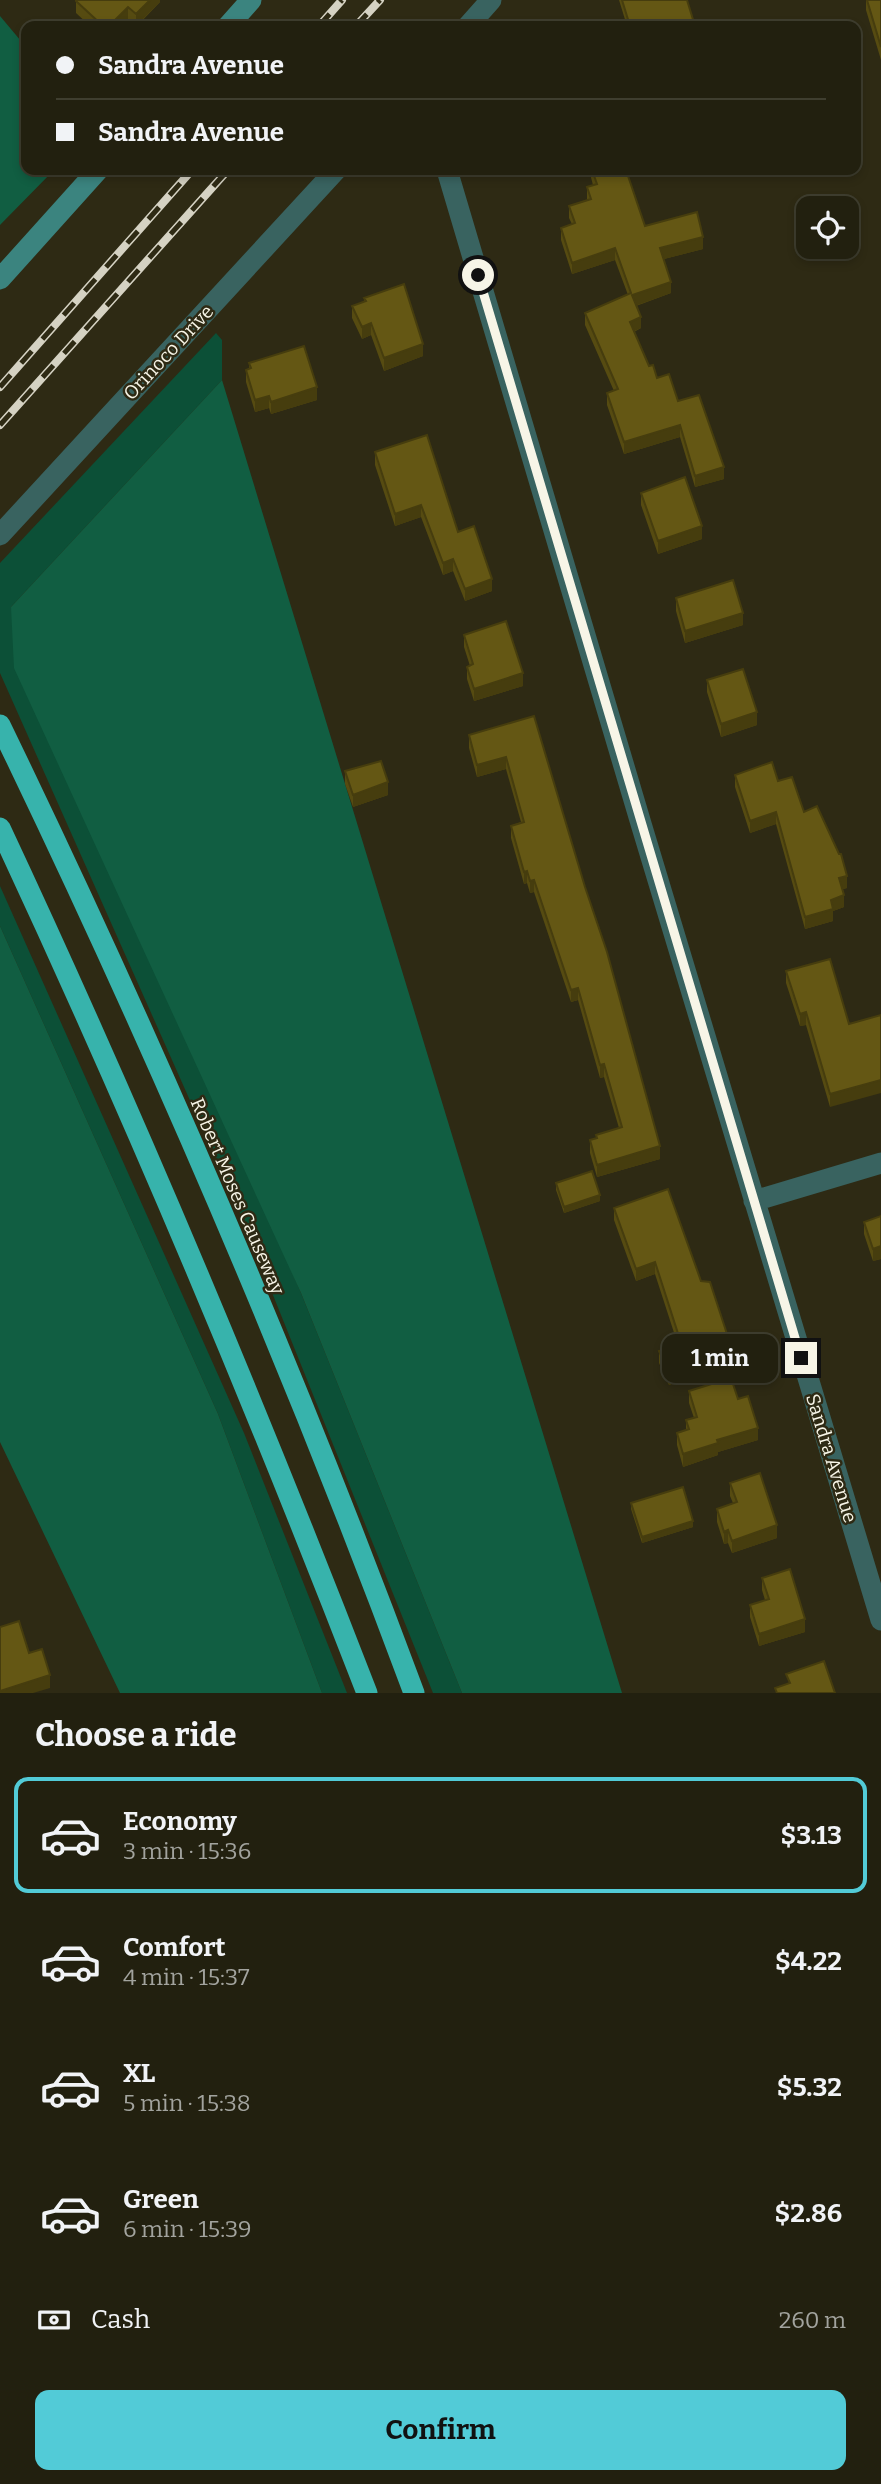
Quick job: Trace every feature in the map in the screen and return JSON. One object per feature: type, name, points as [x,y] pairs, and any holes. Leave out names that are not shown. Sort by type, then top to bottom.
[{"type":"highway","name":"Robert Moses Causeway","points":[[0,725],[89,913],[234,1240],[347,1517],[414,1693]]},
{"type":"highway","points":[[0,828],[173,1212],[296,1508],[367,1693]]},
{"type":"main road","points":[[232,21],[251,0]]},
{"type":"main road","points":[[0,279],[94,175]]},
{"type":"street","points":[[472,21],[491,0]]},
{"type":"street","name":"Orinoco Drive","points":[[0,535],[331,175]]},
{"type":"street","name":"Sandra Avenue","points":[[448,175],[881,1620]]},
{"type":"street","points":[[754,1201],[881,1163]]},
{"type":"green space","points":[[0,16],[21,41],[21,175],[49,175],[0,225]]},
{"type":"green space","points":[[216,333],[222,340],[222,380],[11,607],[301,1293],[462,1693],[433,1693],[240,1213],[0,673],[0,563]]},
{"type":"green space","points":[[222,380],[622,1693],[462,1693],[301,1293],[14,668],[11,607]]},
{"type":"green space","points":[[0,886],[244,1433],[347,1693],[322,1693],[218,1414],[0,926]]},
{"type":"green space","points":[[0,926],[218,1414],[322,1693],[120,1693],[0,1442]]},
{"type":"building","points":[[150,0],[136,14],[128,7],[114,21],[98,21],[76,1]]},
{"type":"building","points":[[622,0],[687,0],[693,21],[628,21]]},
{"type":"building","points":[[867,0],[881,0],[881,47]]},
{"type":"building","points":[[594,175],[628,175],[645,226],[697,212],[703,237],[660,248],[671,282],[632,295],[641,317],[630,322],[649,366],[653,365],[657,378],[669,374],[678,401],[699,395],[724,467],[695,476],[680,425],[624,442],[607,393],[618,389],[585,313],[631,293],[615,248],[572,263],[561,228],[575,223],[569,206],[591,199],[587,187],[597,184]]},
{"type":"building","points":[[404,284],[423,344],[384,358],[371,323],[362,327],[352,306],[366,301],[364,298]]},
{"type":"building","points":[[304,346],[317,387],[271,402],[269,396],[255,400],[246,370],[251,368],[249,363]]},
{"type":"building","points":[[427,435],[458,532],[474,526],[492,579],[465,589],[453,559],[443,563],[421,505],[395,514],[375,452]]},
{"type":"building","points":[[685,477],[702,526],[658,541],[641,493]]},
{"type":"building","points":[[733,580],[743,613],[685,631],[676,598]]},
{"type":"building","points":[[506,621],[523,673],[474,689],[467,667],[473,664],[464,635]]},
{"type":"building","points":[[743,669],[757,712],[721,724],[707,680]]},
{"type":"building","points":[[534,716],[607,952],[660,1146],[597,1165],[590,1140],[597,1138],[596,1135],[622,1127],[604,1064],[600,1065],[578,988],[571,990],[534,880],[530,881],[527,871],[524,872],[511,826],[524,822],[506,757],[477,765],[469,735]]},
{"type":"building","points":[[381,761],[388,782],[353,795],[345,771]]},
{"type":"building","points":[[772,762],[778,781],[792,777],[804,812],[817,806],[841,854],[847,876],[839,878],[844,895],[831,900],[833,909],[805,917],[776,812],[750,821],[735,775]]},
{"type":"building","points":[[830,959],[849,1024],[881,1015],[881,1080],[830,1094],[806,1012],[800,1014],[786,971]]},
{"type":"building","points":[[592,1171],[600,1195],[564,1207],[556,1183]]},
{"type":"building","points":[[668,1189],[701,1281],[710,1282],[727,1334],[684,1348],[690,1365],[669,1373],[659,1351],[681,1343],[655,1262],[636,1269],[614,1208]]},
{"type":"building","points":[[881,1216],[881,1246],[873,1249],[864,1222]]},
{"type":"building","points":[[731,1378],[738,1399],[748,1396],[758,1428],[683,1454],[677,1433],[689,1429],[686,1420],[697,1417],[689,1391]]},
{"type":"building","points":[[760,1473],[777,1525],[732,1541],[728,1530],[724,1532],[717,1509],[737,1502],[730,1483]]},
{"type":"building","points":[[683,1487],[693,1521],[642,1537],[631,1503]]},
{"type":"building","points":[[790,1569],[805,1619],[759,1634],[750,1605],[769,1599],[762,1578]]},
{"type":"building","points":[[19,1621],[29,1653],[42,1649],[50,1675],[0,1691],[0,1627]]},
{"type":"building","points":[[824,1661],[835,1693],[777,1693],[775,1688],[790,1683],[786,1674]]},
{"type":"railway","points":[[323,21],[342,0]]},
{"type":"railway","points":[[361,21],[380,0]]},
{"type":"railway","points":[[0,387],[188,175]]},
{"type":"railway","points":[[0,425],[224,175]]},
{"type":"route","points":[[478,275],[801,1358]]}]
